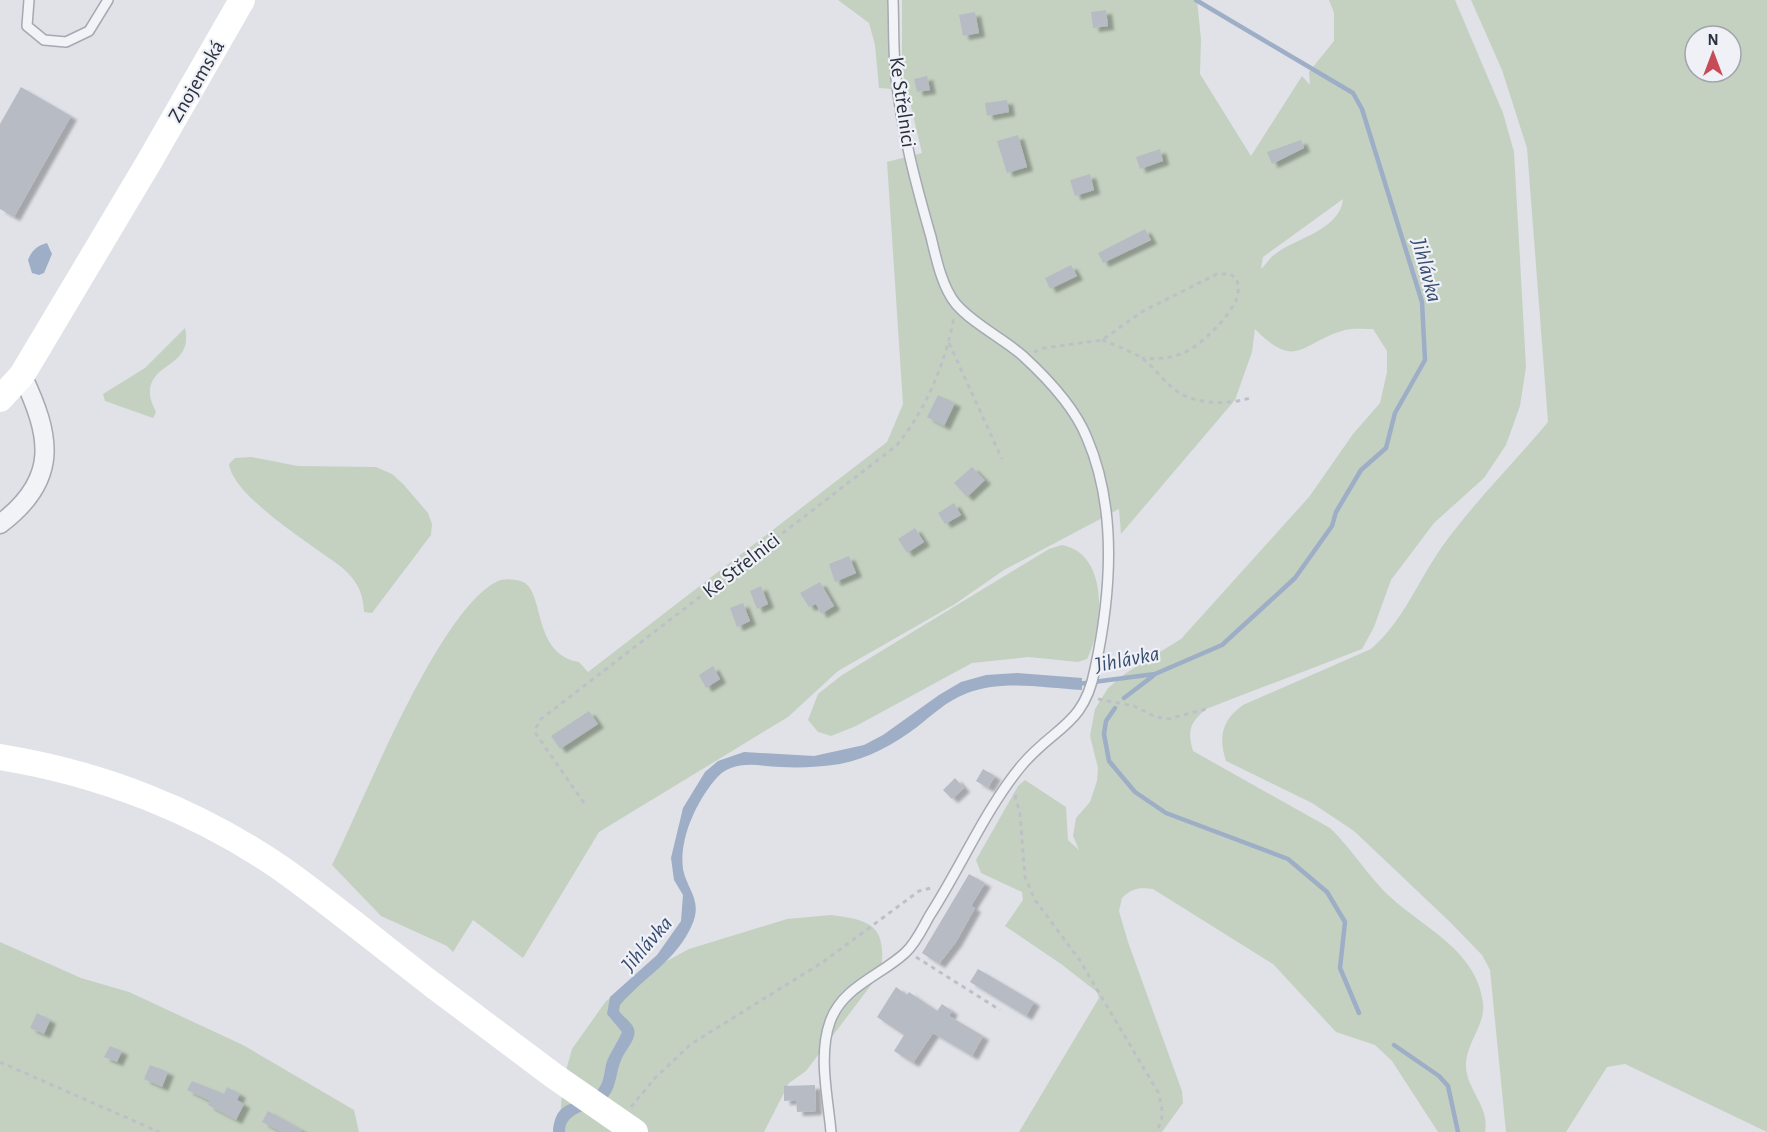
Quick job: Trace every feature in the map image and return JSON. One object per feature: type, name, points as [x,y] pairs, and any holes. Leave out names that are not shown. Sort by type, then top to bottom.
[{"type":"main road","name":"Znojemská","points":[[0,399],[22,375],[242,0]]},
{"type":"main road","points":[[0,757],[40,764],[115,785],[217,830],[281,869],[554,1076],[630,1123]]},
{"type":"street","points":[[0,524],[24,504],[33,491],[42,474],[45,454],[39,412],[22,375]]},
{"type":"lane","points":[[29,0],[27,26],[44,40],[66,42],[89,31],[108,0]]},
{"type":"lane","name":"Ke Střelnici","points":[[893,0],[895,76],[903,123],[934,251],[956,304],[1024,357],[1065,402],[1086,435],[1097,466],[1105,513],[1107,596],[1095,671],[1088,695]]},
{"type":"lane","points":[[831,1132],[825,1063],[829,1024],[838,1004],[863,982],[907,952],[1010,781],[1036,750],[1077,716],[1088,695]]},
{"type":"path","points":[[1024,357],[1044,348],[1102,340],[1143,311],[1217,274],[1230,274],[1237,279],[1239,296],[1227,316],[1198,343],[1185,353],[1163,359],[1142,358]]},
{"type":"path","name":"Ke Střelnici","points":[[584,802],[536,734],[536,728],[541,719],[896,446],[912,427],[948,342],[956,304]]},
{"type":"path","points":[[1102,340],[1142,358],[1175,390],[1188,396],[1235,403],[1250,398]]},
{"type":"path","points":[[948,342],[1002,459]]},
{"type":"path","points":[[1088,695],[1134,706],[1156,717],[1168,719],[1206,709]]},
{"type":"path","points":[[1010,781],[1020,814],[1025,877],[1035,900],[1079,958],[1158,1092],[1163,1109],[1161,1125],[1155,1132]]},
{"type":"path","points":[[630,1123],[654,1078],[691,1044],[823,962],[920,891],[950,883]]},
{"type":"path","points":[[907,952],[1000,1010]]},
{"type":"path","points":[[0,1062],[159,1132]]},
{"type":"green space","points":[[838,0],[888,0],[892,89],[879,88],[875,45],[869,23]]},
{"type":"green space","points":[[902,0],[1197,0],[1201,39],[1200,74],[1251,156],[1302,76],[1310,85],[1309,72],[1334,41],[1334,13],[1329,0],[1455,0],[1503,113],[1514,152],[1526,367],[1520,406],[1506,445],[1484,478],[1434,523],[1391,580],[1374,627],[1362,649],[1206,709],[1193,723],[1190,738],[1193,751],[1330,828],[1383,890],[1444,939],[1470,967],[1478,984],[1483,1011],[1469,1050],[1466,1068],[1482,1107],[1486,1123],[1485,1132],[1438,1132],[1392,1061],[1375,1045],[1336,1032],[1273,964],[1153,889],[1144,888],[1133,890],[1122,898],[1119,911],[1182,1091],[1183,1103],[1162,1132],[1019,1132],[1099,998],[1097,992],[1061,964],[1005,926],[1023,900],[1022,892],[981,873],[976,860],[1018,786],[1025,780],[1066,807],[1068,840],[1079,850],[1073,836],[1076,818],[1090,802],[1097,781],[1098,768],[1090,736],[1095,709],[1108,688],[1126,673],[1181,639],[1309,497],[1353,434],[1380,403],[1387,372],[1387,351],[1373,329],[1345,330],[1299,350],[1290,351],[1269,342],[1255,329],[1252,352],[1235,400],[1121,534],[1119,509],[1004,570],[955,604],[838,671],[788,717],[599,832],[523,958],[473,920],[453,952],[447,946],[381,916],[332,865],[382,756],[427,668],[450,630],[473,600],[496,582],[506,579],[516,580],[530,588],[546,636],[554,648],[564,657],[579,662],[588,672],[887,442],[903,404],[887,162],[922,153],[902,69]],"holes":[[[1343,199],[1340,210],[1325,226],[1272,256],[1261,269],[1263,257]]]},
{"type":"green space","points":[[1471,0],[1767,0],[1767,1132],[1625,1064],[1607,1067],[1566,1132],[1506,1132],[1490,970],[1482,955],[1354,831],[1312,803],[1226,761],[1222,737],[1226,723],[1243,705],[1371,649],[1383,638],[1456,528],[1548,422],[1527,148],[1502,70]]},
{"type":"green space","points":[[185,328],[186,341],[183,351],[156,376],[151,384],[150,396],[156,412],[153,418],[105,401],[103,394],[145,368]]},
{"type":"green space","points":[[251,457],[298,466],[376,467],[392,474],[428,513],[432,524],[431,535],[372,613],[364,612],[360,590],[349,574],[265,511],[241,487],[229,464],[235,458]]},
{"type":"green space","points":[[1062,545],[1077,551],[1088,562],[1095,576],[1099,611],[1093,645],[1087,659],[1078,662],[1029,657],[972,663],[856,726],[831,736],[818,732],[808,720],[818,694],[842,675],[1049,549]]},
{"type":"green space","points":[[831,915],[857,920],[874,928],[881,944],[881,972],[806,1071],[789,1083],[764,1132],[556,1132],[560,1119],[563,1081],[572,1049],[606,1001],[648,971],[689,949],[787,919]]},
{"type":"green space","points":[[0,942],[81,978],[129,992],[243,1045],[354,1110],[359,1132],[0,1132]]},
{"type":"water","points":[[47,243],[52,254],[44,273],[39,275],[32,273],[28,260],[35,249]]},
{"type":"water","points":[[1017,673],[1082,678],[1082,690],[1022,686],[979,689],[952,700],[899,740],[861,758],[840,764],[810,767],[745,765],[729,769],[721,774],[701,800],[686,834],[682,858],[685,876],[695,902],[696,909],[692,925],[686,937],[669,958],[620,1005],[619,1011],[631,1024],[635,1033],[620,1063],[611,1093],[596,1106],[570,1119],[565,1132],[553,1132],[559,1112],[593,1095],[602,1082],[607,1061],[622,1032],[607,1014],[610,997],[657,955],[681,921],[683,895],[674,880],[671,858],[683,808],[705,772],[718,761],[744,752],[814,756],[864,745],[883,735],[961,682],[986,675]]},
{"type":"building","points":[[1106,10],[1108,26],[1093,28],[1091,12]]},
{"type":"building","points":[[975,12],[979,33],[963,36],[959,15]]},
{"type":"building","points":[[927,76],[930,90],[917,92],[914,79]]},
{"type":"building","points":[[21,87],[71,116],[14,217],[0,209],[0,124]]},
{"type":"building","points":[[1007,100],[1009,112],[987,116],[985,103]]},
{"type":"building","points":[[1018,135],[1027,167],[1007,173],[997,141]]},
{"type":"building","points":[[1301,140],[1304,148],[1272,164],[1267,152]]},
{"type":"building","points":[[1160,149],[1163,161],[1140,169],[1136,157]]},
{"type":"building","points":[[1090,174],[1094,190],[1075,196],[1070,180]]},
{"type":"building","points":[[1145,229],[1151,240],[1103,263],[1098,253]]},
{"type":"building","points":[[1071,265],[1077,276],[1050,289],[1045,278]]},
{"type":"building","points":[[938,395],[955,403],[944,426],[927,417]]},
{"type":"building","points":[[972,467],[985,480],[967,497],[954,483]]},
{"type":"building","points":[[954,503],[961,515],[945,524],[938,513]]},
{"type":"building","points":[[915,528],[924,542],[907,553],[898,539]]},
{"type":"building","points":[[849,556],[856,573],[835,582],[829,564]]},
{"type":"building","points":[[820,582],[834,606],[821,614],[816,604],[809,607],[800,593]]},
{"type":"building","points":[[761,586],[768,604],[757,609],[750,591]]},
{"type":"building","points":[[743,603],[750,621],[737,627],[730,608]]},
{"type":"building","points":[[713,666],[720,679],[706,688],[699,675]]},
{"type":"building","points":[[589,711],[598,724],[560,749],[551,736]]},
{"type":"building","points":[[983,769],[995,776],[988,788],[976,781]]},
{"type":"building","points":[[955,778],[964,788],[952,799],[943,790]]},
{"type":"building","points":[[969,874],[985,883],[971,906],[975,908],[956,942],[939,964],[922,953]]},
{"type":"building","points":[[978,969],[1034,1002],[1026,1016],[970,982]]},
{"type":"building","points":[[896,987],[907,995],[909,992],[937,1011],[942,1004],[952,1011],[949,1016],[983,1036],[972,1056],[933,1033],[913,1063],[894,1051],[904,1035],[877,1017]]},
{"type":"building","points":[[37,1013],[50,1020],[44,1034],[30,1028]]},
{"type":"building","points":[[110,1046],[122,1051],[117,1062],[104,1057]]},
{"type":"building","points":[[150,1065],[168,1072],[162,1087],[144,1079]]},
{"type":"building","points":[[192,1081],[224,1094],[227,1087],[240,1094],[237,1100],[244,1104],[236,1120],[208,1105],[210,1101],[187,1090]]},
{"type":"building","points":[[815,1085],[816,1111],[797,1112],[796,1100],[784,1101],[784,1086]]},
{"type":"building","points":[[268,1111],[302,1130],[301,1132],[281,1132],[262,1122]]},
{"type":"waterway","name":"Jihlávka","points":[[1078,684],[1155,674],[1222,645],[1295,578],[1332,526],[1336,512],[1361,470],[1386,448],[1395,413],[1425,360],[1422,302],[1362,109],[1353,93],[1196,0]]},
{"type":"waterway","points":[[1124,698],[1153,676]]},
{"type":"waterway","points":[[1115,708],[1106,721],[1104,734],[1109,761],[1135,792],[1166,813],[1288,859],[1327,892],[1345,922],[1340,968],[1359,1013]]},
{"type":"waterway","points":[[1394,1045],[1439,1076],[1448,1086],[1458,1132]]}]
